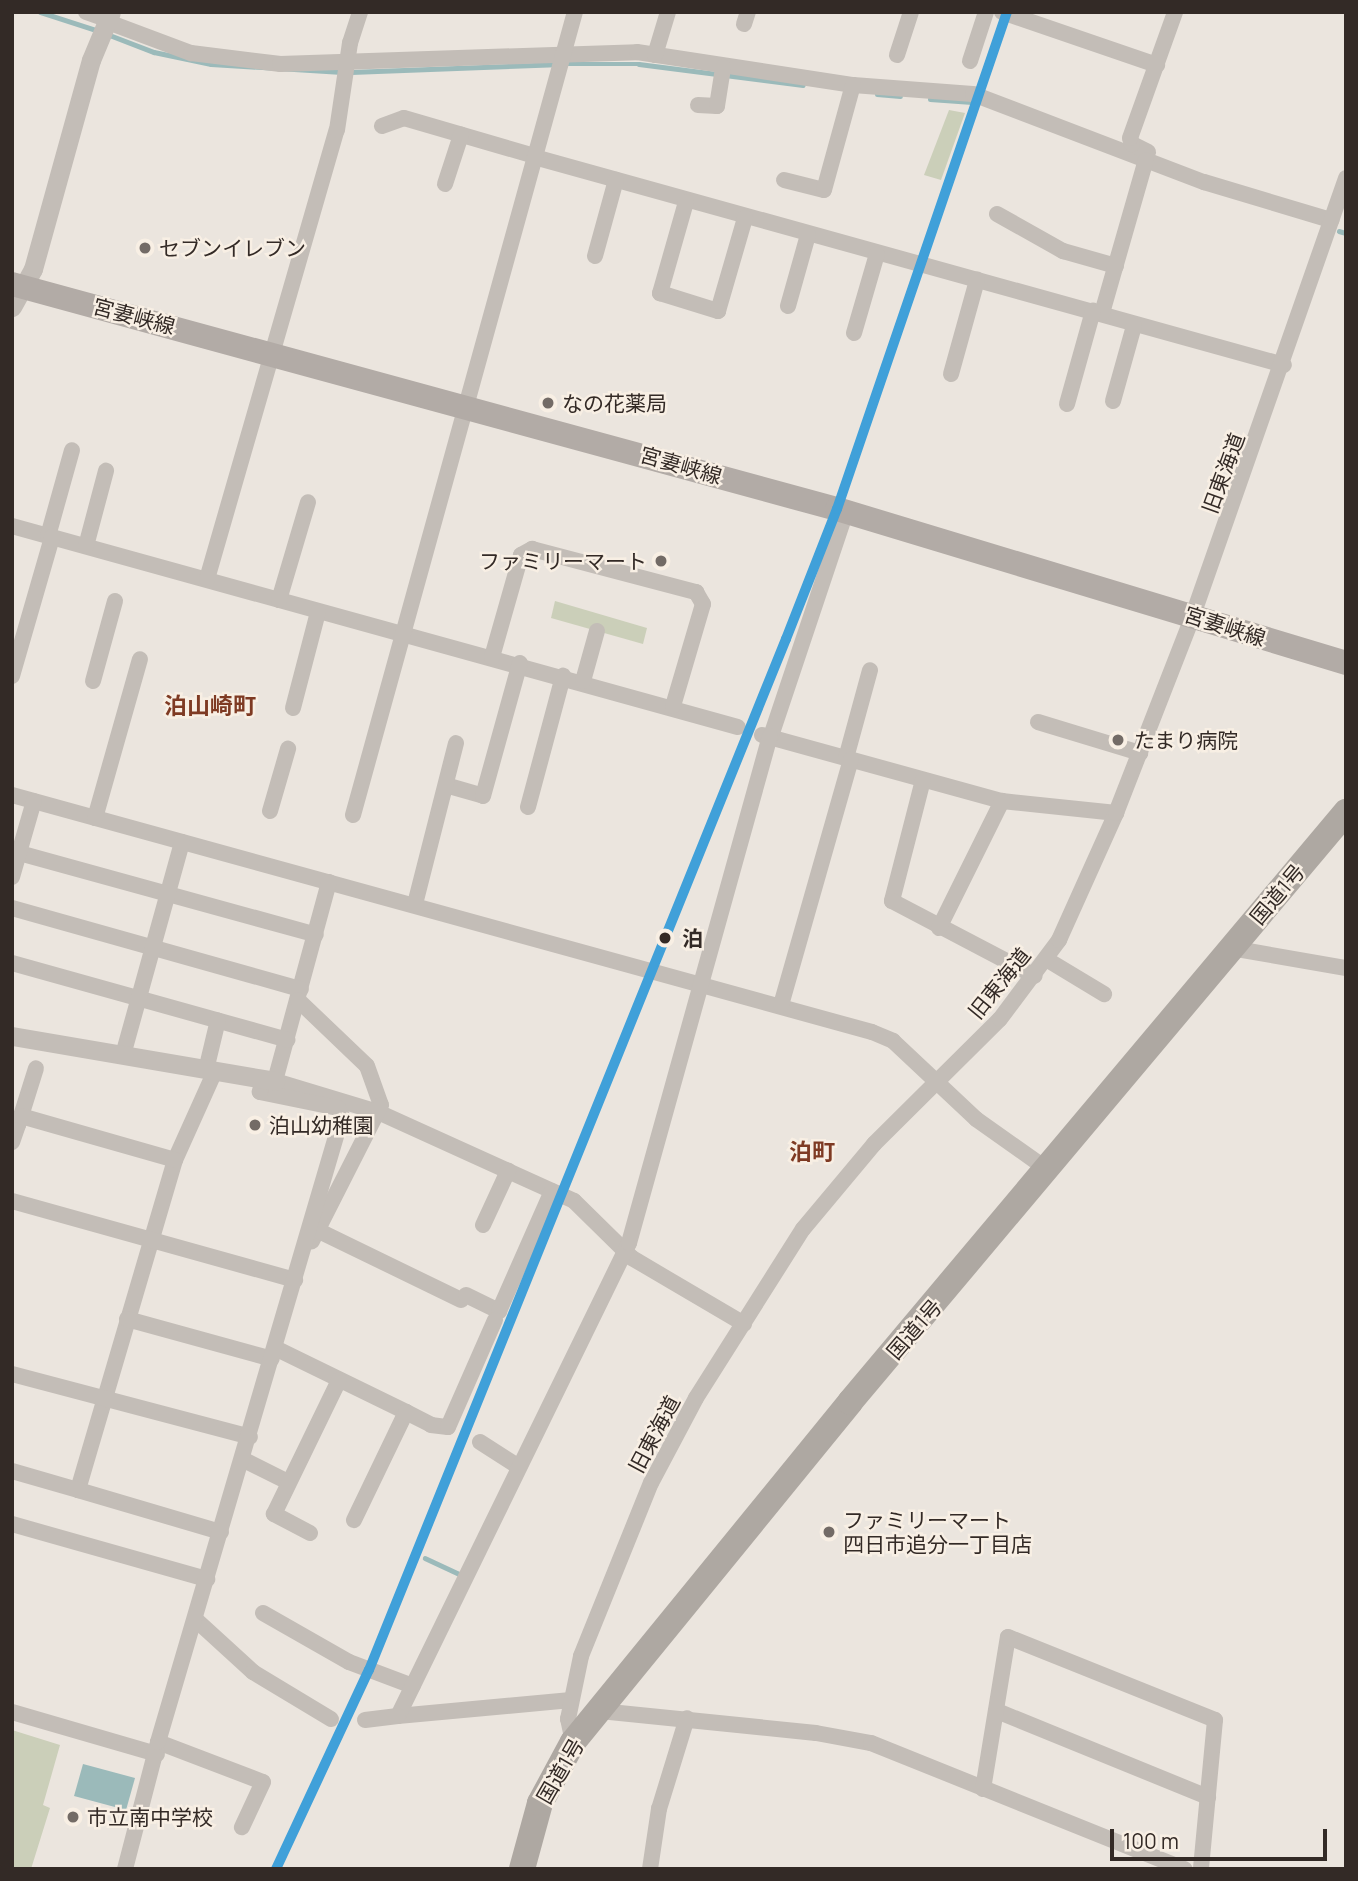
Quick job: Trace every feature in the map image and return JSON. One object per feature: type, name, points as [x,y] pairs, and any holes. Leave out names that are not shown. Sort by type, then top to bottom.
[{"type":"highway","name":"国道1号","points":[[522,1869],[540,1803],[573,1742],[850,1402],[1048,1170],[1346,812]]},
{"type":"main road","name":"宮妻峡線","points":[[16,293],[272,352],[468,405],[846,512],[1346,663]]},
{"type":"street","points":[[86,12],[107,24],[156,43],[206,55],[306,66],[346,69],[655,55],[722,73],[851,90],[973,94],[1151,162],[1331,220]]},
{"type":"street","points":[[207,579],[337,130],[346,69],[360,12]]},
{"type":"street","points":[[353,815],[538,158],[575,12]]},
{"type":"street","points":[[655,55],[668,12]]},
{"type":"street","points":[[897,55],[911,12]]},
{"type":"street","points":[[970,61],[986,12]]},
{"type":"street","points":[[1002,12],[1157,65]]},
{"type":"street","points":[[1068,404],[1151,162],[1156,156],[1130,141],[1175,12]]},
{"type":"street","points":[[16,293],[33,269],[91,60],[107,24]]},
{"type":"street","points":[[698,105],[716,106],[722,73]]},
{"type":"street","points":[[783,180],[824,190],[851,90]]},
{"type":"street","points":[[382,126],[404,118],[685,202],[1098,312],[1134,326],[1284,365]]},
{"type":"street","points":[[445,184],[461,135]]},
{"type":"street","name":"旧東海道","points":[[573,1742],[568,1719],[581,1656],[650,1483],[696,1398],[803,1229],[874,1144],[936,1084],[1035,976],[1046,960],[1116,813],[1193,615],[1284,365],[1346,178]]},
{"type":"street","points":[[595,256],[616,180]]},
{"type":"street","points":[[685,202],[660,293],[719,310],[745,218]]},
{"type":"street","points":[[997,214],[1063,251],[1116,266]]},
{"type":"street","points":[[788,306],[808,235]]},
{"type":"street","points":[[854,333],[877,254]]},
{"type":"street","points":[[951,374],[977,281]]},
{"type":"street","points":[[1113,401],[1134,326]]},
{"type":"street","points":[[12,676],[51,540],[72,450]]},
{"type":"street","points":[[86,546],[106,471]]},
{"type":"street","points":[[279,600],[308,502]]},
{"type":"street","points":[[398,1716],[626,1251],[768,736],[846,512]]},
{"type":"street","points":[[12,526],[51,540],[86,546],[207,579],[402,639],[492,657],[518,669],[562,681],[583,681],[738,727]]},
{"type":"street","points":[[492,657],[521,555],[532,549],[695,592],[703,604],[673,706]]},
{"type":"street","points":[[93,681],[115,601]]},
{"type":"street","points":[[293,708],[318,612]]},
{"type":"street","points":[[583,681],[597,631]]},
{"type":"street","points":[[95,818],[140,659]]},
{"type":"street","points":[[449,786],[483,796],[518,669]]},
{"type":"street","points":[[781,1005],[870,670]]},
{"type":"street","points":[[528,807],[562,681]]},
{"type":"street","points":[[1038,722],[1140,753]]},
{"type":"street","points":[[768,736],[1002,801],[1116,813]]},
{"type":"street","points":[[415,904],[449,786],[456,743]]},
{"type":"street","points":[[270,811],[288,749]]},
{"type":"street","points":[[923,780],[892,901],[1035,976]]},
{"type":"street","points":[[12,795],[701,982],[893,1041],[936,1084],[1048,1170]]},
{"type":"street","points":[[12,877],[16,852],[34,801]]},
{"type":"street","points":[[939,928],[1002,801]]},
{"type":"street","points":[[123,1055],[182,842]]},
{"type":"street","points":[[16,852],[316,935]]},
{"type":"street","points":[[125,1869],[157,1748],[244,1460],[342,1116],[338,1108],[260,1092],[269,1080],[287,1040],[329,882]]},
{"type":"street","points":[[12,908],[152,946],[299,994],[367,1066],[381,1105],[319,1231],[303,1251]]},
{"type":"street","points":[[1231,948],[1346,968]]},
{"type":"street","points":[[1046,960],[1104,994]]},
{"type":"street","points":[[12,963],[287,1040]]},
{"type":"street","points":[[78,1490],[174,1160],[211,1070],[218,1020]]},
{"type":"street","points":[[12,1037],[269,1080],[378,1112],[552,1191],[583,1208],[626,1251],[744,1324]]},
{"type":"street","points":[[12,1142],[36,1068]]},
{"type":"street","points":[[17,1121],[174,1160]]},
{"type":"street","points":[[483,1226],[508,1171]]},
{"type":"street","points":[[319,1231],[464,1298],[499,1311],[552,1191]]},
{"type":"street","points":[[12,1200],[295,1280]]},
{"type":"street","points":[[127,1319],[274,1354],[339,1380],[431,1425],[448,1427],[495,1320]]},
{"type":"street","points":[[12,1374],[103,1401],[250,1437]]},
{"type":"street","points":[[310,1532],[274,1514],[339,1380]]},
{"type":"street","points":[[354,1520],[406,1412]]},
{"type":"street","points":[[480,1442],[519,1467]]},
{"type":"street","points":[[244,1460],[288,1482]]},
{"type":"street","points":[[12,1471],[221,1532]]},
{"type":"street","points":[[12,1524],[207,1578]]},
{"type":"street","points":[[263,1613],[349,1662],[413,1686]]},
{"type":"street","points":[[195,1619],[253,1672],[331,1719]]},
{"type":"street","points":[[983,1789],[1008,1637],[1215,1720],[1201,1869]]},
{"type":"street","points":[[365,1720],[571,1700]]},
{"type":"street","points":[[600,1711],[653,1719],[687,1718],[845,1737],[1185,1869]]},
{"type":"street","points":[[997,1711],[1208,1797]]},
{"type":"street","points":[[12,1712],[157,1748],[263,1782],[242,1827]]},
{"type":"street","points":[[650,1869],[659,1809],[687,1718]]},
{"type":"green space","points":[[949,110],[965,113],[941,180],[924,175]]},
{"type":"green space","points":[[555,601],[647,628],[643,644],[551,618]]},
{"type":"green space","points":[[12,1730],[60,1745],[43,1805],[50,1808],[31,1869],[12,1869]]},
{"type":"water","points":[[83,1764],[135,1778],[126,1810],[74,1796]]},
{"type":"waterway","points":[[40,12],[99,31]]},
{"type":"waterway","points":[[107,34],[154,52],[211,64],[342,72]]},
{"type":"waterway","points":[[351,72],[555,64]]},
{"type":"waterway","points":[[564,64],[639,64],[803,85]]},
{"type":"waterway","points":[[877,94],[900,96]]},
{"type":"waterway","points":[[930,99],[972,102]]},
{"type":"waterway","points":[[1339,231],[1346,233]]},
{"type":"waterway","points":[[425,1558],[459,1574]]},
{"type":"transit line","points":[[276,1869],[369,1670],[786,639],[837,509],[1007,12]]},
{"type":"place","name":"セブンイレブン","points":[[145,248]]},
{"type":"place","name":"なの花薬局","points":[[548,403]]},
{"type":"place","name":"ファミリーマート","points":[[661,561]]},
{"type":"place","name":"たまり病院","points":[[1118,740]]},
{"type":"place","name":"泊","points":[[665,938]]},
{"type":"place","name":"泊山幼稚園","points":[[255,1125]]},
{"type":"place","name":"ファミリーマート 四日市追分一丁目店","points":[[829,1532]]},
{"type":"place","name":"市立南中学校","points":[[73,1817]]},
{"type":"district","name":"泊山崎町","points":[[210,705]]},
{"type":"district","name":"泊町","points":[[812,1151]]}]
